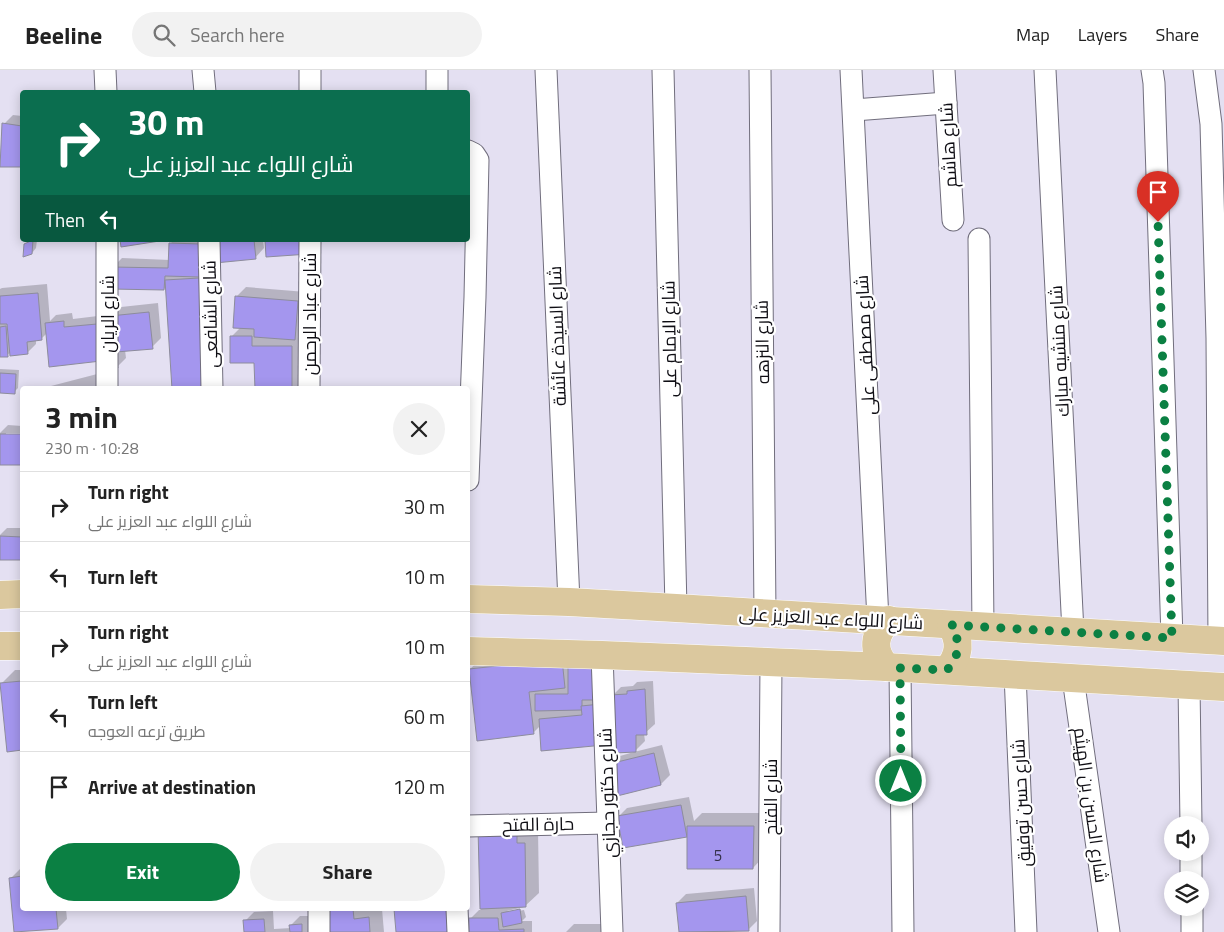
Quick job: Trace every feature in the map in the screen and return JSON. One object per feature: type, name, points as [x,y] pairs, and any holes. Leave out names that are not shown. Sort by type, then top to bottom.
[{"type":"main road","points":[[0,595],[20,594]]},
{"type":"main road","name":"شارع اللواء عبد العزيز على","points":[[470,599],[569,602],[1221,641]]},
{"type":"main road","points":[[884,620],[878,634],[876,652],[880,660],[893,667]]},
{"type":"main road","points":[[947,670],[953,664],[958,648],[955,632],[951,625]]},
{"type":"main road","points":[[0,646],[20,646]]},
{"type":"main road","points":[[470,651],[893,667],[1224,687]]},
{"type":"street","points":[[105,70],[106,90]]},
{"type":"street","points":[[203,70],[205,90]]},
{"type":"street","points":[[310,70],[310,90]]},
{"type":"street","points":[[437,70],[437,90]]},
{"type":"street","name":"شارع السيدة عائشة","points":[[546,70],[569,602]]},
{"type":"street","name":"شارع الإمام على","points":[[663,70],[676,608]]},
{"type":"street","name":"شارع النزهه","points":[[760,70],[765,614]]},
{"type":"street","name":"شارع مصطفى على","points":[[851,70],[884,620]]},
{"type":"street","name":"شارع هاشم","points":[[944,70],[953,220]]},
{"type":"street","name":"شارع منشيه مبارك","points":[[1045,70],[1073,632]]},
{"type":"street","points":[[1152,70],[1172,638]]},
{"type":"street","points":[[1204,70],[1218,204],[1217,338],[1221,641]]},
{"type":"street","points":[[854,110],[946,103]]},
{"type":"street","points":[[470,152],[478,160],[470,428]]},
{"type":"street","points":[[979,239],[983,626]]},
{"type":"street","name":"شارع الريان","points":[[106,242],[107,386]]},
{"type":"street","name":"شارع الشافعى","points":[[209,242],[212,386]]},
{"type":"street","name":"شارع عباد الرحمن","points":[[309,386],[310,242]]},
{"type":"street","name":"شارع دكتور حجازي","points":[[602,655],[612,932]]},
{"type":"street","name":"شارع الفتح","points":[[769,932],[771,662]]},
{"type":"street","points":[[893,667],[903,932]]},
{"type":"street","name":"شارع حسن توفيق","points":[[1015,674],[1026,932]]},
{"type":"street","name":"شارع الحسن بن الهيثم","points":[[1073,678],[1109,932]]},
{"type":"street","points":[[1189,684],[1191,816]]},
{"type":"street","name":"حارة الفتح","points":[[470,826],[608,823]]},
{"type":"street","points":[[319,911],[319,932]]},
{"type":"street","points":[[457,911],[458,932]]},
{"type":"street","points":[[1192,916],[1192,932]]},
{"type":"building","points":[[2,123],[20,126],[20,167],[0,167]]},
{"type":"building","points":[[33,242],[32,254],[23,257],[24,244]]},
{"type":"building","points":[[120,242],[153,242],[121,247]]},
{"type":"building","points":[[213,242],[254,242],[256,259],[215,263]]},
{"type":"building","points":[[265,242],[309,242],[309,254],[266,257]]},
{"type":"building","points":[[169,243],[201,244],[200,277],[165,276],[164,290],[111,289],[112,267],[168,268]]},
{"type":"building","points":[[199,278],[206,386],[172,386],[165,280]]},
{"type":"building","points":[[38,293],[42,340],[27,342],[28,354],[10,356],[7,324],[0,324],[0,296]]},
{"type":"building","points":[[235,296],[298,301],[295,340],[254,337],[254,329],[233,328]]},
{"type":"building","points":[[149,312],[153,349],[116,352],[118,368],[115,369],[110,316]]},
{"type":"building","points":[[64,321],[64,327],[97,324],[101,361],[49,367],[45,323]]},
{"type":"building","points":[[6,326],[8,357],[0,357],[0,327]]},
{"type":"building","points":[[230,336],[252,336],[252,346],[292,346],[292,386],[255,386],[254,363],[230,363]]},
{"type":"building","points":[[0,373],[16,374],[15,394],[0,393]]},
{"type":"building","points":[[0,434],[20,434],[20,465],[0,465]]},
{"type":"building","points":[[0,536],[20,537],[20,560],[0,560]]},
{"type":"building","points":[[562,659],[565,688],[529,692],[534,734],[477,741],[470,669]]},
{"type":"building","points":[[568,667],[596,667],[596,700],[582,700],[582,710],[535,711],[535,694],[568,694]]},
{"type":"building","points":[[20,681],[20,750],[7,752],[0,683]]},
{"type":"building","points":[[645,689],[647,735],[636,735],[636,752],[614,753],[610,695],[627,694],[627,691]]},
{"type":"building","points":[[601,704],[604,745],[541,751],[539,719],[582,715],[581,706]]},
{"type":"building","points":[[654,753],[661,785],[617,796],[609,764]]},
{"type":"building","points":[[681,805],[687,837],[623,848],[617,816]]},
{"type":"building","points":[[687,826],[754,826],[753,869],[687,869]]},
{"type":"building","points":[[517,827],[517,843],[525,843],[526,907],[480,909],[478,828]]},
{"type":"building","points":[[20,876],[20,911],[56,911],[58,929],[14,932],[9,878]]},
{"type":"building","points":[[746,896],[749,931],[679,932],[676,903]]},
{"type":"building","points":[[520,909],[522,923],[503,927],[501,913]]},
{"type":"building","points":[[324,911],[353,911],[354,919],[369,917],[370,932],[325,932]]},
{"type":"building","points":[[394,911],[454,911],[456,932],[396,932]]},
{"type":"building","points":[[469,918],[498,918],[499,930],[524,929],[524,932],[469,932]]},
{"type":"building","points":[[264,919],[265,932],[244,932],[243,920]]},
{"type":"building","points":[[302,924],[302,932],[290,932],[289,925]]},
{"type":"route","points":[[901,781],[900,668],[947,670],[953,664],[958,648],[958,640],[951,625],[1172,638],[1158,222]]}]
